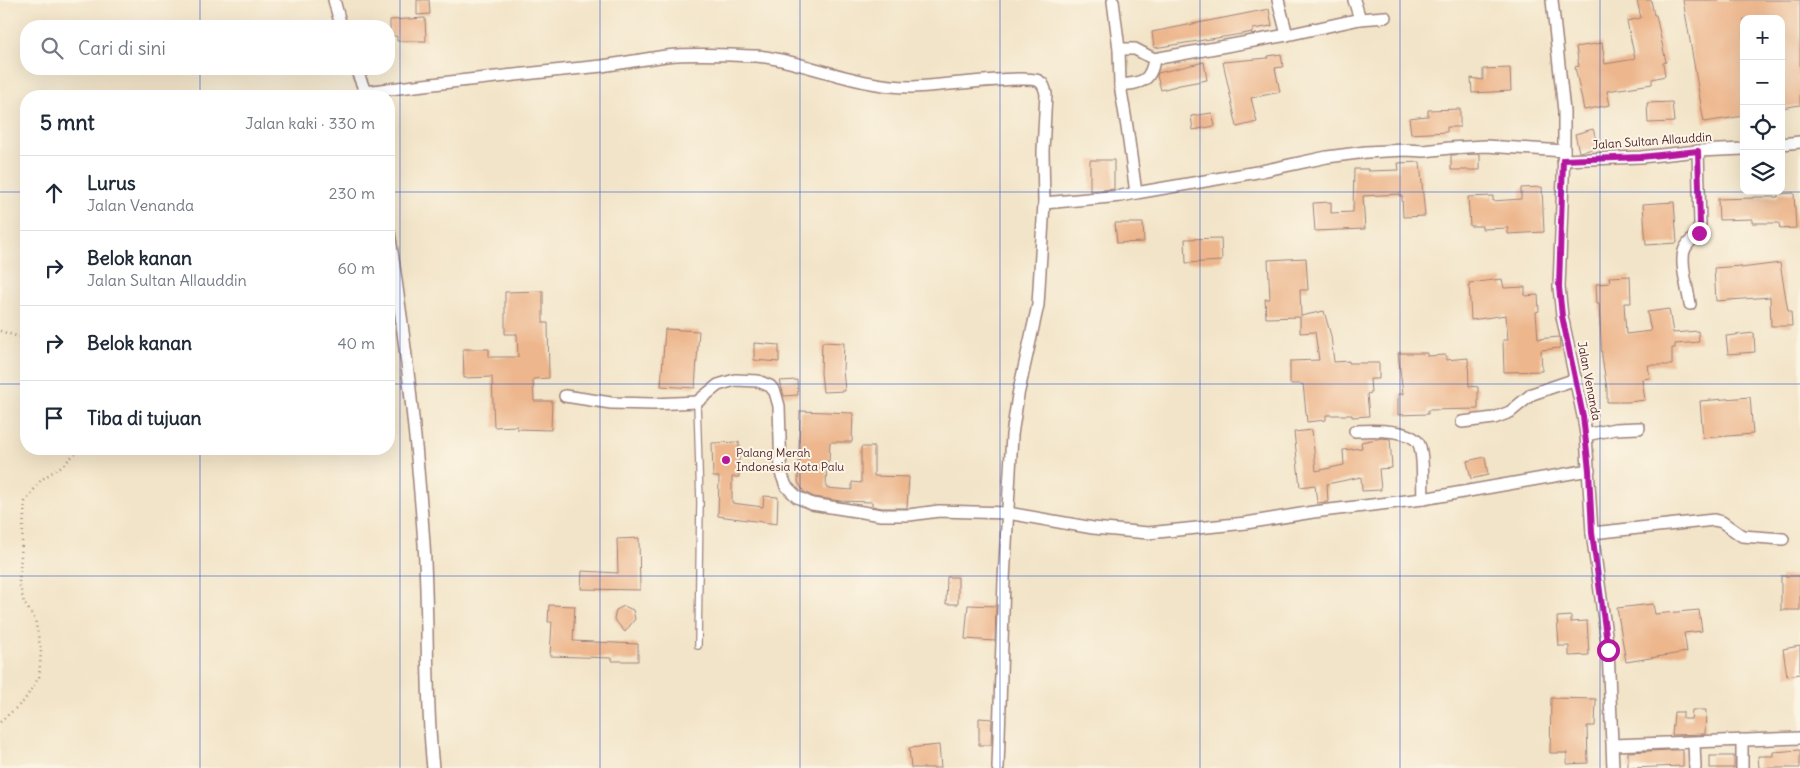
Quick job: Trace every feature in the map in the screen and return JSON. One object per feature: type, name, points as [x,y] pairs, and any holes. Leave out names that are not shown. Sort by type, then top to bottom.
[{"type":"street","points":[[334,0],[339,20]]},
{"type":"street","points":[[1278,0],[1287,36]]},
{"type":"street","points":[[1354,0],[1360,19]]},
{"type":"street","name":"Jalan Venanda","points":[[1552,0],[1564,111],[1559,287],[1562,316],[1586,435],[1592,533],[1608,650],[1614,768]]},
{"type":"street","points":[[1112,1],[1119,50],[1120,85],[1136,193]]},
{"type":"street","points":[[1119,50],[1135,49],[1154,59],[1287,36],[1360,19],[1385,17]]},
{"type":"street","points":[[395,90],[667,56],[709,55],[760,56],[864,83],[888,86],[942,86],[996,80],[1031,79],[1039,82],[1044,87],[1046,94],[1043,151],[1044,204],[1038,305],[1018,395],[1012,435],[1004,580],[998,768]]},
{"type":"street","points":[[1120,85],[1135,84],[1148,79],[1153,71],[1154,59]]},
{"type":"street","points":[[358,75],[364,90]]},
{"type":"street","points":[[1785,144],[1800,142]]},
{"type":"street","name":"Jalan Sultan Allauddin","points":[[1044,204],[1121,196],[1257,172],[1326,157],[1366,152],[1424,151],[1486,146],[1564,156],[1641,157],[1740,149]]},
{"type":"street","points":[[1690,304],[1683,262],[1684,251],[1689,242],[1699,233],[1698,151]]},
{"type":"street","points":[[395,272],[417,448],[424,545],[433,768]]},
{"type":"street","points":[[1462,422],[1494,418],[1510,412],[1532,394],[1576,379]]},
{"type":"street","points":[[565,396],[611,403],[697,402],[718,385],[735,380],[758,381],[770,386],[775,392],[779,406],[781,474],[786,486],[797,497],[812,504],[881,515],[909,515],[939,511],[1008,513],[1093,528],[1148,532],[1246,523],[1313,512],[1423,499],[1589,470]]},
{"type":"street","points":[[1586,435],[1615,429],[1639,428]]},
{"type":"street","points":[[1355,431],[1376,430],[1415,438],[1420,446],[1423,499]]},
{"type":"street","points":[[1592,533],[1714,520],[1722,522],[1742,536],[1783,539]]},
{"type":"street","points":[[1613,745],[1800,738]]},
{"type":"street","points":[[1742,740],[1742,768]]},
{"type":"street","points":[[1694,743],[1695,768]]},
{"type":"lane","points":[[697,402],[700,502],[698,646]]},
{"type":"path","points":[[0,332],[20,337]]},
{"type":"path","points":[[0,722],[24,700],[38,677],[41,651],[35,619],[24,603],[19,582],[25,502],[41,480],[72,455]]},
{"type":"building","points":[[417,0],[429,0],[430,14],[417,15]]},
{"type":"building","points":[[1637,0],[1651,0],[1666,62],[1663,63],[1665,76],[1652,79],[1652,84],[1607,91],[1610,105],[1584,110],[1575,67],[1579,66],[1576,47],[1602,43],[1605,64],[1635,59],[1627,21],[1641,18]]},
{"type":"building","points":[[1683,0],[1800,0],[1800,105],[1785,107],[1785,15],[1740,15],[1740,117],[1704,122]]},
{"type":"building","points":[[1269,9],[1272,26],[1253,29],[1253,32],[1154,48],[1152,32]]},
{"type":"building","points":[[425,18],[426,41],[397,41],[397,36],[395,36],[395,20],[390,20]]},
{"type":"building","points":[[1281,54],[1283,67],[1275,68],[1280,92],[1251,98],[1257,122],[1237,127],[1223,62],[1268,58],[1268,56]]},
{"type":"building","points":[[1204,62],[1207,80],[1161,90],[1157,76],[1158,73]]},
{"type":"building","points":[[1510,68],[1511,91],[1472,93],[1471,78],[1483,80],[1483,69]]},
{"type":"building","points":[[1672,102],[1674,122],[1648,123],[1647,103]]},
{"type":"building","points":[[1460,109],[1460,127],[1447,127],[1447,132],[1411,134],[1409,118],[1428,116],[1428,110]]},
{"type":"building","points":[[1212,113],[1215,126],[1193,130],[1191,116]]},
{"type":"building","points":[[1593,129],[1599,148],[1579,152],[1575,134]]},
{"type":"building","points":[[1480,154],[1480,170],[1451,170],[1451,155]]},
{"type":"building","points":[[1090,160],[1114,160],[1114,189],[1090,191]]},
{"type":"building","points":[[1420,162],[1425,216],[1403,217],[1402,196],[1400,194],[1363,196],[1365,229],[1315,231],[1313,203],[1331,202],[1331,213],[1353,212],[1354,169],[1368,169],[1368,171],[1399,170],[1398,163]]},
{"type":"building","points":[[1542,187],[1544,232],[1508,234],[1508,228],[1482,229],[1482,226],[1470,226],[1468,197],[1493,196],[1493,201],[1521,199],[1521,188]]},
{"type":"building","points":[[1794,193],[1796,228],[1780,229],[1779,223],[1752,223],[1752,219],[1719,220],[1718,199],[1778,197],[1778,195]]},
{"type":"building","points":[[1674,202],[1677,243],[1646,245],[1643,204]]},
{"type":"building","points":[[1115,223],[1143,223],[1144,242],[1117,243]]},
{"type":"building","points":[[1221,238],[1222,261],[1186,263],[1185,239]]},
{"type":"building","points":[[1306,258],[1308,290],[1300,290],[1301,316],[1324,311],[1331,336],[1334,362],[1379,363],[1379,379],[1370,379],[1371,393],[1367,394],[1369,416],[1326,415],[1326,420],[1307,422],[1303,384],[1290,384],[1290,361],[1319,360],[1315,332],[1300,333],[1300,317],[1266,318],[1265,299],[1270,299],[1268,260]]},
{"type":"building","points":[[1780,263],[1788,311],[1791,311],[1792,326],[1771,326],[1770,297],[1716,301],[1714,268],[1741,266],[1741,268]]},
{"type":"building","points":[[1630,276],[1631,303],[1624,303],[1626,334],[1651,331],[1647,312],[1669,309],[1673,333],[1698,331],[1699,342],[1675,344],[1675,348],[1672,348],[1672,365],[1648,365],[1650,378],[1642,379],[1645,400],[1607,402],[1596,284],[1610,283],[1609,277]]},
{"type":"building","points":[[1502,279],[1504,288],[1525,287],[1525,296],[1538,295],[1539,311],[1536,312],[1538,339],[1559,337],[1560,348],[1541,350],[1542,371],[1504,372],[1503,340],[1508,340],[1506,315],[1471,320],[1469,283]]},
{"type":"building","points":[[543,291],[543,323],[548,323],[549,378],[533,379],[534,401],[552,401],[551,430],[517,429],[517,426],[494,427],[492,377],[464,378],[463,349],[489,349],[489,357],[518,357],[517,334],[505,334],[505,292]]},
{"type":"building","points":[[665,329],[699,331],[695,388],[661,386]]},
{"type":"building","points":[[1754,333],[1755,352],[1728,354],[1726,336]]},
{"type":"building","points":[[822,342],[844,343],[843,370],[845,391],[823,392],[821,373]]},
{"type":"building","points":[[754,343],[779,345],[779,362],[754,360]]},
{"type":"building","points":[[1398,353],[1427,353],[1427,356],[1446,355],[1446,360],[1468,358],[1469,386],[1478,387],[1478,409],[1428,410],[1428,414],[1398,415],[1398,394],[1403,394]]},
{"type":"building","points":[[797,380],[798,395],[784,396],[780,381]]},
{"type":"building","points":[[1750,397],[1753,434],[1703,438],[1700,401]]},
{"type":"building","points":[[800,411],[853,413],[852,442],[830,442],[826,488],[852,490],[852,482],[861,483],[861,447],[874,447],[874,476],[909,477],[907,508],[882,508],[872,506],[872,502],[841,501],[814,497],[804,492],[798,482]]},
{"type":"building","points":[[1312,430],[1316,471],[1344,465],[1343,450],[1362,448],[1361,442],[1382,438],[1390,439],[1392,468],[1379,469],[1381,490],[1362,491],[1361,477],[1327,484],[1328,502],[1317,503],[1315,485],[1300,487],[1294,432]]},
{"type":"building","points":[[739,442],[739,477],[732,477],[732,503],[763,507],[764,496],[778,497],[777,524],[718,516],[719,477],[713,477],[712,443]]},
{"type":"building","points":[[1485,457],[1488,475],[1471,479],[1467,461]]},
{"type":"building","points":[[639,538],[640,590],[581,589],[582,571],[618,573],[617,539]]},
{"type":"building","points":[[1781,576],[1800,576],[1800,610],[1781,610]]},
{"type":"building","points":[[947,577],[958,577],[958,604],[946,604]]},
{"type":"building","points":[[1653,604],[1655,614],[1699,610],[1702,631],[1684,633],[1687,652],[1626,662],[1617,608]]},
{"type":"building","points":[[549,605],[575,606],[573,641],[638,644],[638,661],[612,661],[612,658],[550,656],[552,622],[548,622]]},
{"type":"building","points":[[968,605],[996,606],[995,641],[965,639]]},
{"type":"building","points":[[624,606],[633,610],[635,619],[625,632],[614,619],[616,610]]},
{"type":"building","points":[[1571,616],[1571,622],[1587,621],[1589,655],[1569,656],[1569,646],[1559,646],[1557,617]]},
{"type":"building","points":[[1800,646],[1800,674],[1787,676],[1783,649]]},
{"type":"building","points":[[1551,698],[1596,699],[1595,726],[1587,726],[1588,763],[1567,764],[1567,753],[1550,753]]},
{"type":"building","points":[[1692,710],[1706,710],[1705,734],[1672,735],[1674,712],[1683,712],[1683,719],[1691,719]]},
{"type":"building","points":[[979,718],[992,719],[991,745],[979,745]]},
{"type":"building","points":[[939,745],[941,768],[911,768],[909,748]]},
{"type":"building","points":[[1683,750],[1683,766],[1628,768],[1628,752]]},
{"type":"building","points":[[1800,750],[1800,768],[1759,768],[1758,756],[1773,756],[1773,752]]},
{"type":"building","points":[[1710,756],[1734,756],[1734,768],[1710,768]]},
{"type":"place","name":"Palang Merah Indonesia Kota Palu","points":[[726,460]]},
{"type":"route","points":[[1608,650],[1592,533],[1586,435],[1562,316],[1559,287],[1563,160],[1641,157],[1698,151],[1699,233]]}]
